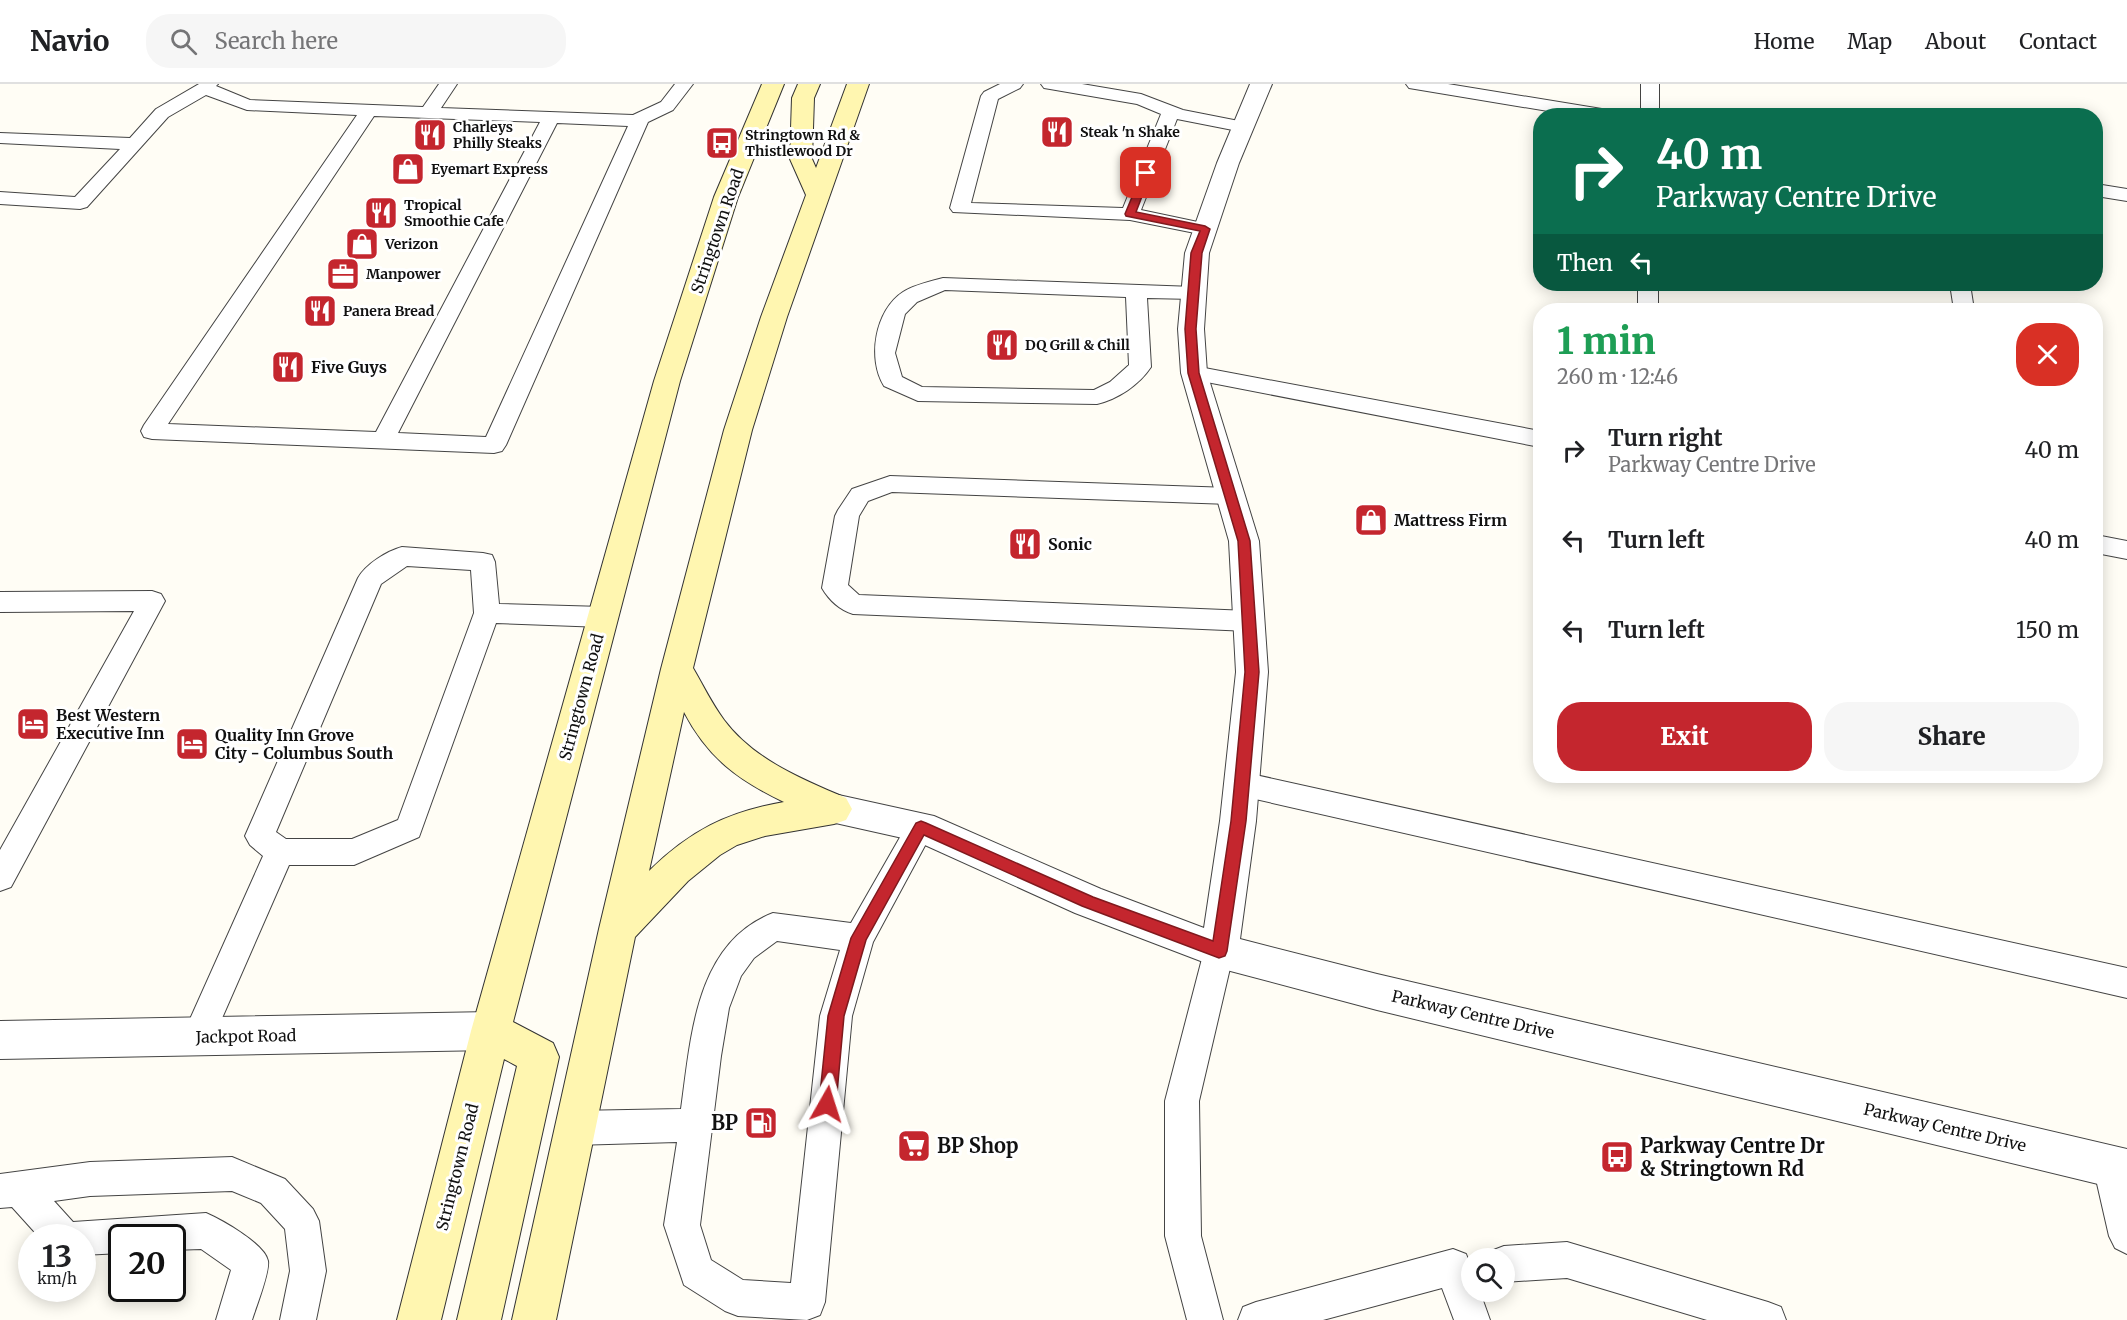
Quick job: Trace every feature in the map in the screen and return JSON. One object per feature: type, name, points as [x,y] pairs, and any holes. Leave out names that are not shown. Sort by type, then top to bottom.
[{"type":"main road","name":"Stringtown Road","points":[[419,1320],[491,1031],[666,381],[726,198],[773,84]]},
{"type":"main road","points":[[809,84],[803,98],[801,159],[817,194]]},
{"type":"main road","points":[[534,1320],[574,1128],[677,669],[738,430],[774,317],[858,84]]},
{"type":"main road","points":[[677,669],[712,730],[735,756],[766,778],[834,809]]},
{"type":"main road","points":[[618,929],[687,860],[713,840],[742,827],[834,809]]},
{"type":"main road","points":[[479,1320],[538,1057],[491,1031]]},
{"type":"street","points":[[1219,951],[1242,784],[1252,672],[1244,541],[1194,373],[1191,329],[1197,253],[1228,163],[1261,84]]},
{"type":"street","name":"Parkway Centre Drive","points":[[834,809],[921,827],[1088,902],[1219,951],[1377,992],[2118,1168]]},
{"type":"street","name":"Jackpot Road","points":[[0,1040],[491,1031]]},
{"type":"lane","points":[[428,113],[448,84]]},
{"type":"lane","points":[[634,121],[667,106],[684,84]]},
{"type":"lane","points":[[1014,84],[990,96],[960,208],[1130,214],[1205,229]]},
{"type":"lane","points":[[1050,84],[1141,99],[1171,112],[1243,127]]},
{"type":"lane","points":[[1415,84],[1564,108]]},
{"type":"lane","points":[[1650,84],[1650,108]]},
{"type":"lane","points":[[0,198],[80,202],[162,113],[207,86],[248,105],[639,121],[494,445],[152,431],[369,111]]},
{"type":"lane","points":[[1130,214],[1171,112]]},
{"type":"lane","points":[[383,441],[551,118]]},
{"type":"lane","points":[[0,138],[135,144]]},
{"type":"lane","points":[[2103,191],[2127,195]]},
{"type":"lane","points":[[1136,291],[1140,367],[1118,387],[1097,397],[918,394],[892,381],[884,353],[895,312],[910,297],[943,284],[1194,293]]},
{"type":"lane","points":[[1194,373],[1533,438]]},
{"type":"lane","points":[[1230,496],[890,484],[860,495],[847,516],[835,588],[853,604],[1249,621]]},
{"type":"lane","points":[[2103,545],[2127,550]]},
{"type":"lane","points":[[402,556],[483,562],[487,613],[409,828],[354,852],[280,852],[260,836],[371,578],[402,556]]},
{"type":"lane","points":[[0,602],[152,601],[0,878]]},
{"type":"lane","points":[[487,613],[603,617]]},
{"type":"lane","points":[[1242,784],[2127,983]]},
{"type":"lane","points":[[859,938],[773,927],[744,947],[723,978],[712,1017],[682,1225],[698,1272],[738,1298],[807,1302],[836,1016],[859,938],[921,827]]},
{"type":"lane","points":[[198,1037],[280,852]]},
{"type":"lane","points":[[1205,1320],[1183,1236],[1182,1101],[1219,951]]},
{"type":"lane","points":[[574,1128],[696,1125]]},
{"type":"lane","points":[[2118,1168],[2127,1236]]},
{"type":"lane","points":[[9,1189],[90,1179],[232,1174],[273,1191],[301,1221],[308,1271],[298,1320]]},
{"type":"lane","points":[[9,1189],[48,1224]]},
{"type":"lane","points":[[96,1237],[206,1231],[251,1263],[234,1320]]},
{"type":"lane","points":[[1515,1263],[1567,1260],[1768,1320]]},
{"type":"lane","points":[[1256,1320],[1461,1267]]},
{"type":"lane","points":[[1469,1302],[1472,1320]]},
{"type":"place","name":"Steak 'n Shake","points":[[1057,132]]},
{"type":"place","name":"Charleys Philly Steaks","points":[[430,135]]},
{"type":"place","name":"Stringtown Rd & Thistlewood Dr","points":[[722,143]]},
{"type":"place","name":"Eyemart Express","points":[[408,169]]},
{"type":"place","name":"Tropical Smoothie Cafe","points":[[381,213]]},
{"type":"place","name":"Verizon","points":[[362,244]]},
{"type":"place","name":"Manpower","points":[[343,274]]},
{"type":"place","name":"Panera Bread","points":[[320,311]]},
{"type":"place","name":"DQ Grill & Chill","points":[[1002,345]]},
{"type":"place","name":"Five Guys","points":[[288,367]]},
{"type":"place","name":"Mattress Firm","points":[[1371,520]]},
{"type":"place","name":"Sonic","points":[[1025,544]]},
{"type":"place","name":"Best Western Executive Inn","points":[[33,724]]},
{"type":"place","name":"Quality Inn Grove City - Columbus South","points":[[192,744]]},
{"type":"place","name":"BP","points":[[761,1123]]},
{"type":"place","name":"BP Shop","points":[[914,1146]]},
{"type":"place","name":"Parkway Centre Dr & Stringtown Rd","points":[[1617,1157]]},
{"type":"route","points":[[827,1104],[836,1016],[859,938],[921,827],[1088,902],[1219,951],[1238,821],[1252,672],[1244,541],[1194,373],[1191,329],[1197,253],[1205,229],[1130,214],[1146,173]]}]
